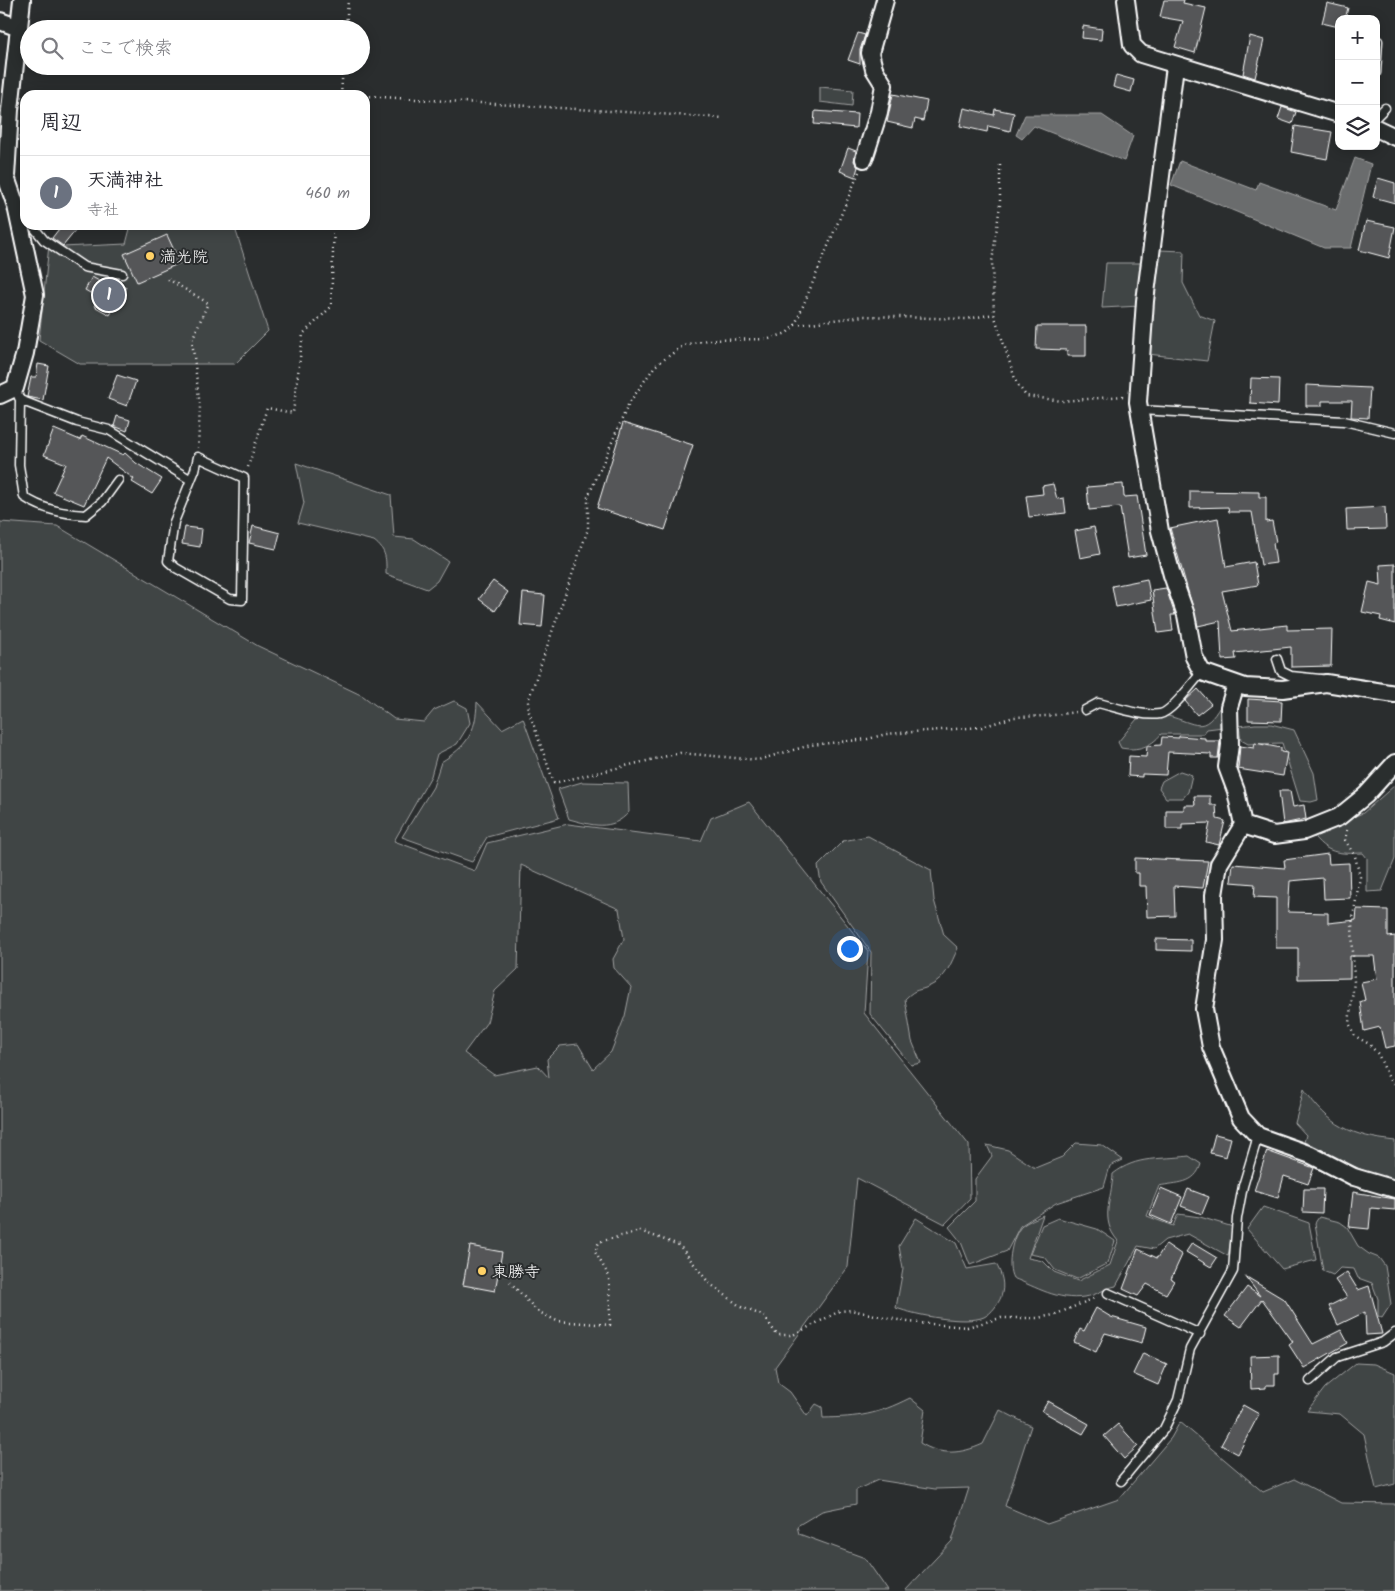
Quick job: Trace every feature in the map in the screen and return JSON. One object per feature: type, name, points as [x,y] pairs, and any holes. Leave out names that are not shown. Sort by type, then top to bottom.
[{"type":"street","points":[[20,209],[6,177],[10,110],[22,0]]},
{"type":"street","points":[[864,159],[879,112],[884,85],[874,69],[870,54],[886,0]]},
{"type":"street","points":[[1126,0],[1132,45],[1141,54],[1175,66],[1228,79],[1335,113]]},
{"type":"street","points":[[0,21],[19,28]]},
{"type":"street","points":[[1175,66],[1145,301],[1138,402],[1160,531],[1172,575],[1186,615],[1194,657],[1202,672],[1245,687],[1283,689],[1326,683],[1395,694]]},
{"type":"street","points":[[1380,130],[1395,137]]},
{"type":"street","points":[[0,396],[17,394],[34,295],[24,230]]},
{"type":"street","points":[[1236,684],[1229,707],[1230,746],[1227,767],[1236,791],[1244,824],[1219,864],[1214,895],[1215,940],[1204,1009],[1211,1047],[1241,1118],[1258,1136],[1311,1155],[1354,1177],[1395,1189]]},
{"type":"street","points":[[1244,824],[1274,835],[1297,832],[1339,817],[1366,795],[1395,763]]},
{"type":"lane","points":[[1380,113],[1385,108]]},
{"type":"lane","points":[[36,230],[44,240],[84,267],[122,274]]},
{"type":"lane","points":[[118,480],[102,502],[86,515],[68,514],[34,504],[24,497],[19,465],[17,394],[78,422],[109,430],[191,480]]},
{"type":"lane","points":[[1138,402],[1344,421],[1395,433]]},
{"type":"lane","points":[[198,457],[244,478],[242,600],[230,599],[176,568],[168,560],[174,522],[198,457]]},
{"type":"lane","points":[[1277,659],[1281,671],[1291,676],[1318,677],[1326,683]]},
{"type":"lane","points":[[1085,710],[1098,703],[1132,711],[1161,714],[1172,706],[1202,672]]},
{"type":"lane","points":[[1121,1481],[1164,1429],[1178,1400],[1190,1349],[1200,1334],[1233,1271],[1237,1218],[1243,1186],[1258,1136]]},
{"type":"lane","points":[[1108,1293],[1200,1334]]},
{"type":"lane","points":[[1310,1381],[1337,1357],[1383,1342],[1395,1334]]},
{"type":"path","points":[[347,20],[348,0]]},
{"type":"path","points":[[341,90],[342,75]]},
{"type":"path","points":[[370,96],[724,118]]},
{"type":"path","points":[[864,159],[795,325],[786,334],[769,339],[707,340],[684,345],[655,366],[629,403],[588,497],[588,529],[565,590],[528,701],[529,712],[554,783],[680,753],[758,760],[811,745],[868,739],[886,734],[982,726],[1014,717],[1047,716],[1085,710]]},
{"type":"path","points":[[1000,165],[1000,205],[992,262],[994,314],[1016,382],[1026,396],[1062,401],[1138,402]]},
{"type":"path","points":[[244,478],[267,408],[293,414],[303,334],[331,307],[334,230]]},
{"type":"path","points":[[168,279],[208,303],[192,340],[200,408],[198,457]]},
{"type":"path","points":[[795,325],[864,316],[967,319],[994,314]]},
{"type":"path","points":[[1352,806],[1345,840],[1356,856],[1360,878],[1352,923],[1354,982],[1349,1023],[1356,1036],[1369,1044],[1378,1054],[1391,1083],[1395,1085]]},
{"type":"path","points":[[510,1282],[537,1311],[557,1321],[610,1325],[609,1276],[595,1252],[599,1242],[640,1231],[680,1245],[709,1283],[741,1307],[764,1316],[777,1335],[793,1334],[840,1311],[851,1310],[908,1322],[967,1327],[1001,1318],[1036,1318],[1054,1315],[1108,1293]]},
{"type":"shaded area","points":[[820,87],[853,90],[852,106],[820,102]]},
{"type":"shaded area","points":[[1025,115],[1102,115],[1133,136],[1124,161],[1034,126],[1022,139],[1016,135]]},
{"type":"shaded area","points":[[1355,158],[1371,164],[1351,248],[1324,248],[1171,185],[1180,161],[1256,190],[1259,182],[1336,210]]},
{"type":"shaded area","points":[[130,230],[236,230],[268,331],[235,364],[80,364],[39,340],[49,245],[62,247],[126,244]]},
{"type":"shaded area","points":[[1159,250],[1184,251],[1183,283],[1199,315],[1215,321],[1207,361],[1148,354],[1149,313]]},
{"type":"shaded area","points":[[1106,263],[1147,263],[1140,306],[1102,308]]},
{"type":"shaded area","points":[[296,463],[391,495],[394,537],[414,539],[448,561],[437,581],[427,589],[386,574],[384,552],[374,541],[298,523],[304,503]]},
{"type":"shaded area","points":[[0,522],[57,526],[258,646],[363,696],[394,719],[424,722],[434,710],[454,701],[467,708],[470,723],[457,744],[437,754],[431,776],[394,841],[475,871],[487,843],[568,824],[701,841],[711,818],[749,802],[868,951],[864,1013],[969,1145],[970,1198],[945,1224],[857,1178],[848,1267],[775,1367],[778,1383],[790,1392],[807,1416],[816,1404],[822,1407],[823,1418],[847,1417],[877,1412],[910,1398],[925,1410],[920,1443],[943,1452],[959,1452],[983,1444],[1000,1410],[1031,1426],[1005,1506],[1047,1524],[1119,1499],[1171,1438],[1180,1422],[1263,1492],[1294,1479],[1341,1503],[1395,1504],[1395,1591],[905,1591],[952,1541],[969,1488],[935,1489],[878,1480],[856,1490],[856,1504],[822,1511],[797,1526],[799,1534],[865,1558],[888,1591],[0,1591]],"holes":[[[521,865],[619,909],[624,939],[613,959],[614,968],[631,987],[625,1016],[611,1052],[593,1069],[578,1044],[560,1046],[547,1059],[549,1078],[538,1066],[494,1075],[464,1053],[487,1022],[495,991],[518,969]]]},
{"type":"shaded area","points":[[477,702],[502,729],[523,718],[559,818],[487,837],[472,862],[402,837],[433,787],[441,762],[464,744],[468,738],[475,722]]},
{"type":"shaded area","points":[[1221,705],[1223,727],[1207,729],[1203,734],[1161,734],[1148,745],[1133,749],[1121,748],[1118,742],[1137,719],[1166,716],[1192,724],[1204,724],[1215,715]]},
{"type":"shaded area","points":[[1271,724],[1294,730],[1314,773],[1318,800],[1311,802],[1300,801],[1282,743],[1248,744],[1241,740],[1239,726]]},
{"type":"shaded area","points":[[1180,771],[1192,775],[1188,792],[1183,798],[1166,798],[1159,788],[1162,781]]},
{"type":"shaded area","points":[[582,782],[628,783],[629,812],[616,822],[608,825],[593,825],[569,819],[558,789]]},
{"type":"shaded area","points":[[1395,785],[1395,859],[1382,891],[1367,892],[1367,858],[1363,853],[1340,853],[1328,849],[1311,833],[1363,813]]},
{"type":"shaded area","points":[[868,836],[931,870],[934,900],[944,935],[958,948],[944,975],[936,983],[915,991],[905,999],[912,1041],[921,1063],[911,1065],[870,1014],[871,952],[821,882],[818,866],[843,841]]},
{"type":"shaded area","points":[[1304,1089],[1323,1112],[1343,1127],[1366,1136],[1395,1141],[1395,1180],[1373,1174],[1303,1146],[1306,1135],[1295,1123]]},
{"type":"shaded area","points":[[1076,1143],[1102,1145],[1123,1160],[1110,1166],[1104,1187],[1056,1203],[1020,1226],[1007,1251],[970,1265],[961,1242],[949,1227],[975,1201],[975,1179],[992,1156],[987,1145],[1008,1150],[1035,1168],[1062,1157]]},
{"type":"shaded area","points":[[1189,1156],[1201,1164],[1198,1171],[1190,1179],[1159,1186],[1147,1216],[1173,1226],[1178,1214],[1200,1217],[1233,1227],[1228,1256],[1188,1234],[1165,1240],[1154,1249],[1138,1246],[1116,1286],[1084,1297],[1074,1298],[1056,1295],[1013,1278],[1010,1259],[1015,1236],[1022,1226],[1043,1215],[1028,1258],[1043,1261],[1054,1272],[1078,1281],[1110,1265],[1118,1241],[1112,1233],[1108,1217],[1113,1174],[1122,1168],[1140,1161]]},
{"type":"shaded area","points":[[1263,1207],[1309,1223],[1316,1260],[1282,1269],[1247,1229]]},
{"type":"shaded area","points":[[1319,1217],[1340,1222],[1347,1227],[1358,1246],[1379,1258],[1385,1266],[1391,1304],[1382,1318],[1378,1316],[1378,1299],[1372,1283],[1358,1278],[1354,1269],[1340,1268],[1333,1275],[1323,1271],[1315,1223]]},
{"type":"shaded area","points":[[916,1218],[956,1243],[967,1269],[996,1264],[1000,1272],[1003,1288],[1001,1297],[987,1315],[976,1319],[953,1320],[896,1308],[903,1269],[899,1246]]},
{"type":"shaded area","points":[[1058,1218],[1097,1229],[1115,1241],[1108,1263],[1077,1279],[1055,1270],[1045,1257],[1030,1254],[1042,1225]]},
{"type":"shaded area","points":[[1356,1363],[1374,1364],[1395,1373],[1395,1484],[1376,1489],[1364,1434],[1340,1414],[1307,1411],[1325,1388]]},
{"type":"building","points":[[1164,0],[1184,0],[1183,3],[1206,8],[1195,53],[1175,47],[1183,21],[1160,17]]},
{"type":"building","points":[[1327,3],[1348,8],[1346,15],[1335,15],[1335,26],[1322,23]]},
{"type":"building","points":[[1083,26],[1102,29],[1101,40],[1082,38]]},
{"type":"building","points":[[858,33],[865,35],[860,50],[860,64],[848,60]]},
{"type":"building","points":[[1250,36],[1264,40],[1255,78],[1243,74]]},
{"type":"building","points":[[1116,75],[1134,80],[1131,92],[1113,87]]},
{"type":"building","points":[[893,94],[927,101],[923,121],[915,119],[913,128],[887,122]]},
{"type":"building","points":[[1282,107],[1296,112],[1292,124],[1278,119]]},
{"type":"building","points":[[964,108],[994,115],[995,109],[1014,113],[1010,131],[988,126],[987,132],[960,126]]},
{"type":"building","points":[[815,111],[857,114],[856,128],[814,124]]},
{"type":"building","points":[[1295,126],[1332,132],[1327,159],[1291,152]]},
{"type":"building","points":[[848,148],[856,151],[854,161],[858,167],[855,177],[840,171]]},
{"type":"building","points":[[1378,178],[1395,183],[1395,203],[1373,197]]},
{"type":"building","points":[[1366,221],[1395,227],[1389,258],[1359,250]]},
{"type":"building","points":[[58,230],[76,230],[63,246],[52,238]]},
{"type":"building","points":[[167,235],[180,263],[137,282],[124,254]]},
{"type":"building","points":[[92,277],[108,286],[112,279],[126,287],[110,315],[94,306],[99,298],[85,290]]},
{"type":"building","points":[[1037,326],[1086,326],[1086,356],[1067,356],[1067,350],[1036,349]]},
{"type":"building","points":[[38,364],[49,366],[43,400],[27,397],[31,377],[36,377]]},
{"type":"building","points":[[117,375],[136,381],[127,406],[108,399]]},
{"type":"building","points":[[1251,378],[1279,379],[1278,405],[1250,403]]},
{"type":"building","points":[[1306,385],[1370,388],[1368,418],[1351,417],[1352,401],[1322,401],[1322,406],[1306,406]]},
{"type":"building","points":[[117,416],[130,420],[127,431],[114,426]]},
{"type":"building","points":[[623,423],[693,445],[665,530],[597,508]]},
{"type":"building","points":[[54,429],[80,440],[82,436],[123,455],[125,453],[136,463],[162,479],[152,494],[132,482],[134,479],[106,458],[84,505],[53,492],[66,464],[44,455]]},
{"type":"building","points":[[1053,484],[1057,499],[1064,498],[1066,513],[1029,517],[1026,496],[1043,494],[1042,486]]},
{"type":"building","points":[[1123,484],[1124,497],[1137,496],[1146,555],[1128,558],[1120,507],[1089,510],[1087,487]]},
{"type":"building","points":[[1190,491],[1259,492],[1259,497],[1266,497],[1266,522],[1272,521],[1276,542],[1273,543],[1276,563],[1261,565],[1252,512],[1229,512],[1228,507],[1190,508]]},
{"type":"building","points":[[1385,507],[1386,529],[1347,530],[1346,509]]},
{"type":"building","points":[[1218,518],[1226,567],[1254,562],[1258,585],[1222,591],[1232,631],[1287,625],[1287,630],[1332,629],[1331,666],[1291,667],[1291,647],[1235,653],[1236,659],[1222,660],[1220,621],[1198,626],[1170,528]]},
{"type":"building","points":[[253,526],[280,533],[276,549],[249,543]]},
{"type":"building","points":[[185,527],[202,529],[200,547],[182,544]]},
{"type":"building","points":[[1094,527],[1100,554],[1080,558],[1075,531]]},
{"type":"building","points":[[1395,564],[1395,624],[1380,620],[1381,616],[1362,612],[1369,582],[1381,585],[1380,565]]},
{"type":"building","points":[[1147,579],[1151,600],[1116,607],[1112,586]]},
{"type":"building","points":[[493,581],[508,592],[495,611],[479,599]]},
{"type":"building","points":[[1166,588],[1175,615],[1171,615],[1173,631],[1158,633],[1152,590]]},
{"type":"building","points":[[523,593],[545,595],[542,627],[520,625]]},
{"type":"building","points":[[1198,689],[1211,704],[1197,715],[1185,701]]},
{"type":"building","points":[[1248,699],[1282,701],[1281,721],[1248,720]]},
{"type":"building","points":[[1179,736],[1205,738],[1205,741],[1220,741],[1218,758],[1211,758],[1211,754],[1168,752],[1166,775],[1142,774],[1142,777],[1128,776],[1129,756],[1146,757],[1147,746],[1161,745],[1162,737],[1179,738]]},
{"type":"building","points":[[1255,743],[1281,748],[1281,752],[1287,753],[1283,776],[1238,769],[1240,746],[1254,748]]},
{"type":"building","points":[[1279,791],[1290,791],[1293,807],[1304,805],[1306,819],[1283,824]]},
{"type":"building","points":[[1194,796],[1210,796],[1210,805],[1216,805],[1217,819],[1225,821],[1219,845],[1206,842],[1210,823],[1182,824],[1182,829],[1166,829],[1166,810],[1184,810],[1184,805],[1195,805]]},
{"type":"building","points":[[1328,854],[1329,864],[1349,863],[1350,898],[1324,899],[1323,878],[1290,881],[1288,912],[1328,913],[1328,923],[1356,920],[1357,909],[1388,910],[1388,937],[1395,936],[1395,1046],[1385,1048],[1380,1027],[1364,1031],[1360,1002],[1365,1000],[1361,982],[1377,979],[1374,956],[1350,956],[1350,978],[1298,979],[1298,948],[1276,948],[1276,898],[1254,897],[1255,884],[1231,882],[1233,864],[1285,868],[1284,860]]},
{"type":"building","points":[[1135,858],[1208,861],[1203,888],[1174,886],[1175,916],[1147,917],[1146,886],[1139,886],[1139,873],[1135,873]]},
{"type":"building","points":[[1156,939],[1191,940],[1191,951],[1156,950]]},
{"type":"building","points":[[1215,1134],[1231,1138],[1226,1157],[1210,1153]]},
{"type":"building","points":[[1267,1151],[1314,1168],[1308,1184],[1284,1176],[1278,1198],[1254,1191]]},
{"type":"building","points":[[1161,1188],[1182,1197],[1171,1224],[1150,1215]]},
{"type":"building","points":[[1188,1189],[1209,1197],[1202,1214],[1181,1206]]},
{"type":"building","points":[[1304,1189],[1323,1189],[1322,1213],[1303,1212]]},
{"type":"building","points":[[1353,1192],[1395,1199],[1395,1210],[1371,1208],[1369,1229],[1349,1227]]},
{"type":"building","points":[[1192,1243],[1217,1258],[1211,1267],[1186,1252]]},
{"type":"building","points":[[1166,1244],[1182,1255],[1171,1279],[1174,1281],[1166,1294],[1147,1284],[1138,1296],[1123,1289],[1138,1249],[1157,1258]]},
{"type":"building","points":[[470,1246],[502,1252],[495,1291],[463,1285]]},
{"type":"building","points":[[1347,1272],[1358,1290],[1369,1286],[1382,1334],[1366,1335],[1365,1312],[1338,1325],[1329,1306],[1347,1297],[1335,1280]]},
{"type":"building","points":[[1245,1276],[1285,1300],[1313,1344],[1341,1330],[1348,1343],[1304,1368],[1289,1345],[1293,1342],[1262,1299],[1241,1327],[1225,1316],[1247,1287],[1260,1296]]},
{"type":"building","points":[[1096,1308],[1111,1317],[1146,1327],[1142,1343],[1105,1333],[1096,1352],[1074,1342],[1080,1329],[1084,1331]]},
{"type":"building","points":[[1143,1353],[1167,1364],[1158,1385],[1133,1374]]},
{"type":"building","points":[[1279,1355],[1279,1374],[1275,1374],[1275,1385],[1251,1389],[1250,1356]]},
{"type":"building","points":[[1048,1401],[1089,1424],[1083,1434],[1042,1411]]},
{"type":"building","points":[[1243,1405],[1259,1414],[1238,1454],[1221,1445]]},
{"type":"building","points":[[1118,1424],[1138,1446],[1124,1459],[1104,1436]]},
{"type":"place","name":"満光院","points":[[150,256]]},
{"type":"place","name":"天満神社","points":[[109,295]]},
{"type":"place","name":"東勝寺","points":[[482,1271]]}]
